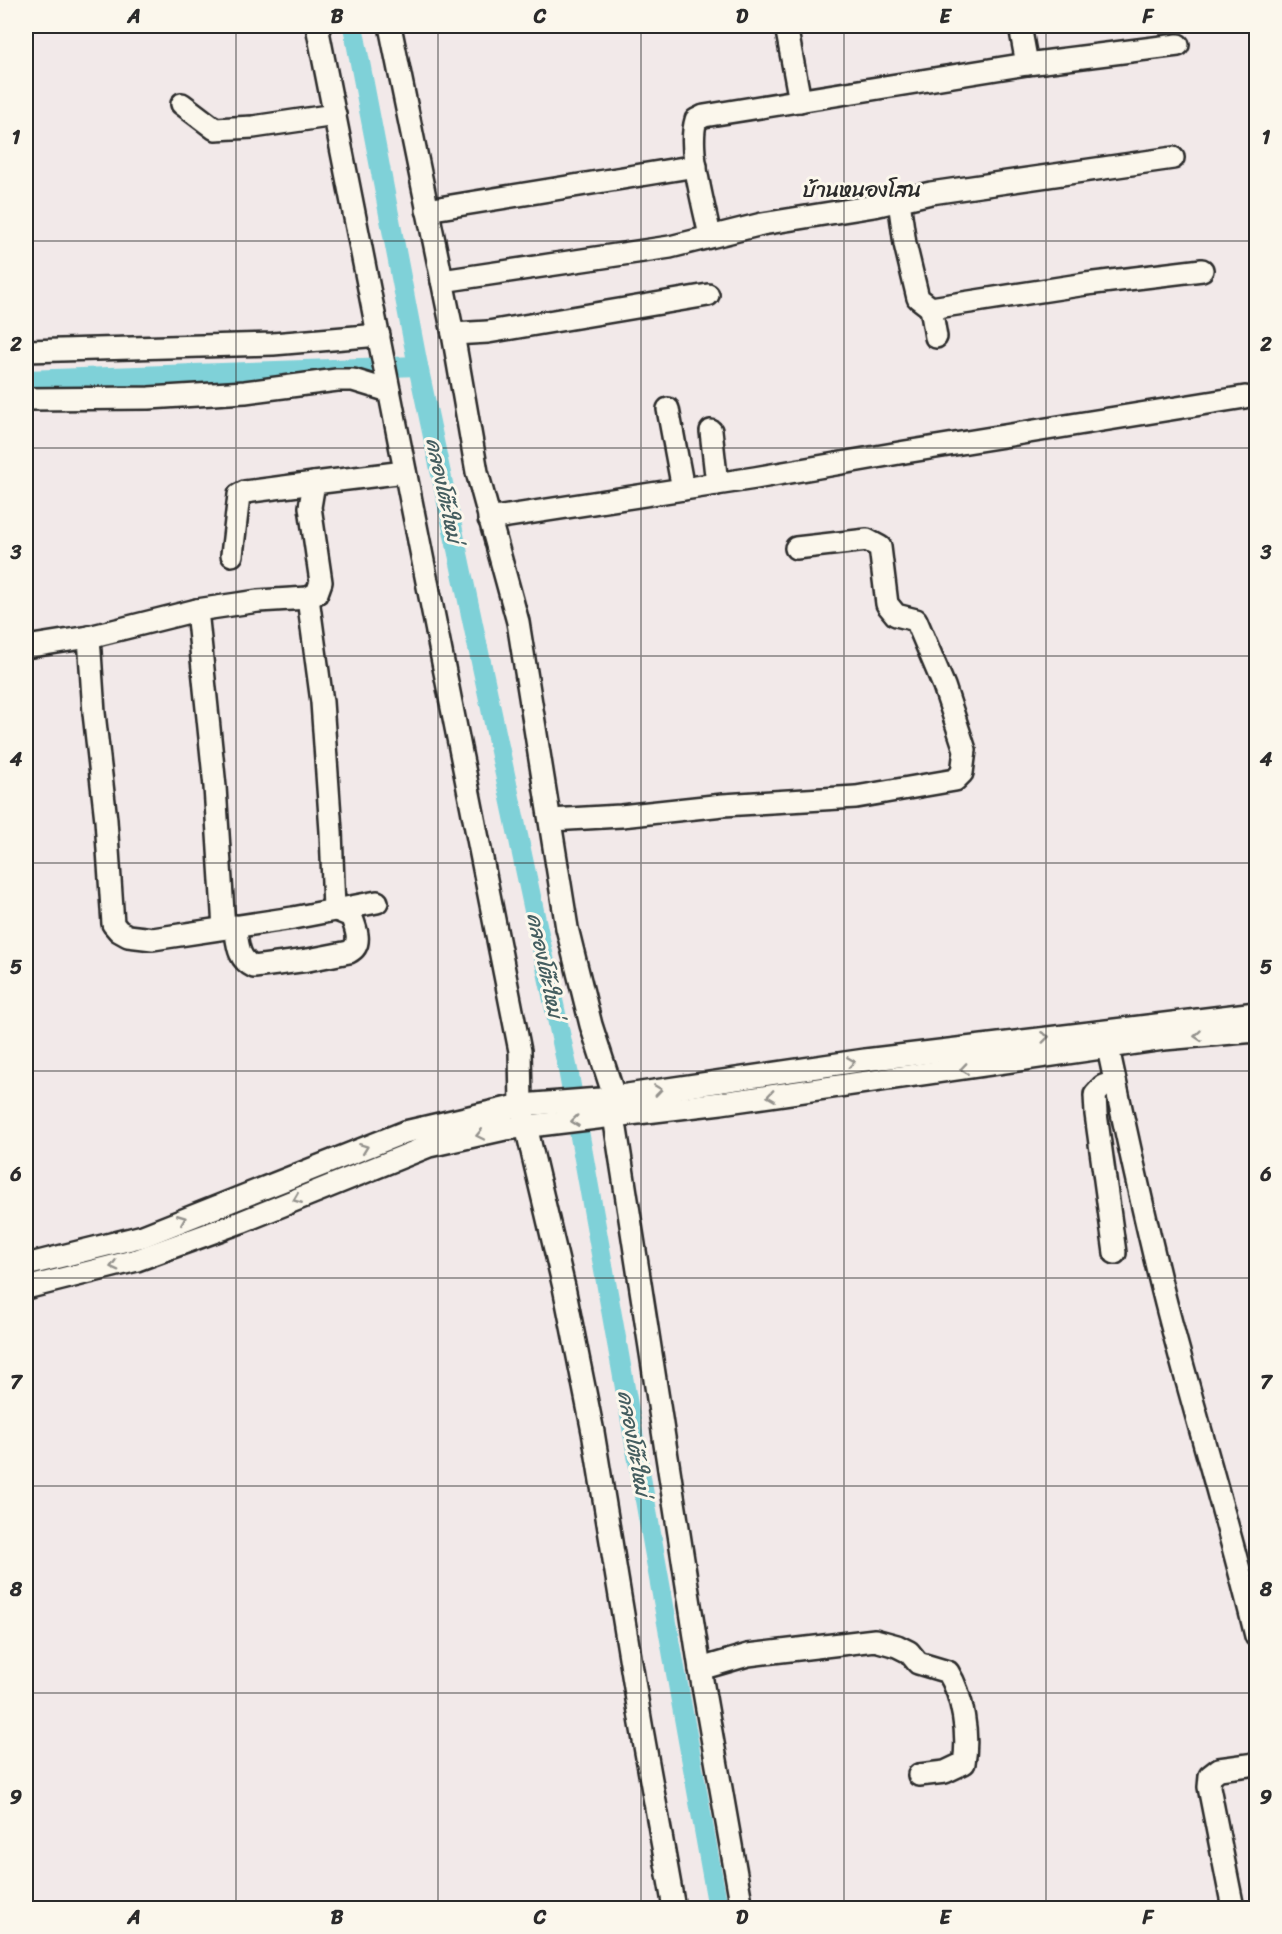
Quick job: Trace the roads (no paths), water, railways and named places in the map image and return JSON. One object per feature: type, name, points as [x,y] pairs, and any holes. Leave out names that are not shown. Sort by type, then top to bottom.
[{"type":"street","points":[[317,26],[593,1432],[674,1908]]},
{"type":"street","points":[[390,26],[453,334],[477,472],[518,622],[567,928],[610,1107],[700,1669],[742,1908]]},
{"type":"street","points":[[786,26],[800,101]]},
{"type":"street","points":[[1020,26],[1026,64]]},
{"type":"street","points":[[710,236],[696,166],[692,132],[696,120],[704,116],[1026,64],[1178,45]]},
{"type":"street","points":[[182,104],[215,129],[253,127],[335,115]]},
{"type":"street","points":[[442,281],[670,247],[762,224],[978,185],[1173,158]]},
{"type":"street","points":[[427,210],[696,166]]},
{"type":"street","points":[[899,201],[905,244],[918,298],[931,308],[936,337]]},
{"type":"street","points":[[931,308],[1086,284],[1202,270]]},
{"type":"street","points":[[453,334],[488,332],[708,295]]},
{"type":"street","points":[[26,351],[380,340]]},
{"type":"street","points":[[26,399],[149,398],[245,392],[337,380],[387,384]]},
{"type":"street","points":[[489,519],[1245,397]]},
{"type":"street","points":[[668,409],[683,489]]},
{"type":"street","points":[[711,431],[717,484]]},
{"type":"street","points":[[232,555],[239,495],[245,492],[405,472]]},
{"type":"street","points":[[26,647],[89,637],[197,610],[269,600],[308,598],[316,593],[321,582],[310,507],[314,483]]},
{"type":"street","points":[[551,820],[621,816],[723,805],[856,797],[955,780],[962,773],[964,750],[944,686],[916,620],[896,615],[887,604],[880,548],[867,540],[796,548]]},
{"type":"street","points":[[308,598],[322,702],[334,909]]},
{"type":"street","points":[[197,610],[230,927],[240,956],[254,967],[349,952],[357,945],[357,932],[351,916],[334,909]]},
{"type":"street","points":[[89,637],[113,924],[119,931],[128,936],[153,939],[312,915],[376,902]]},
{"type":"street","points":[[610,1107],[865,1060],[1257,1013]]},
{"type":"street","points":[[26,1265],[143,1236],[405,1132],[610,1107],[721,1104],[1164,1040],[1257,1031]]},
{"type":"street","points":[[1108,1048],[1136,1184],[1168,1313],[1257,1636]]},
{"type":"street","points":[[1115,1082],[1103,1086],[1095,1095],[1115,1253]]},
{"type":"street","points":[[26,1288],[137,1260],[242,1222],[429,1146],[505,1130],[530,1115]]},
{"type":"street","points":[[700,1669],[748,1655],[821,1646],[875,1640],[897,1646],[909,1652],[918,1663],[948,1672],[953,1680],[962,1709],[967,1747],[964,1763],[945,1772],[919,1775]]},
{"type":"street","points":[[1233,1908],[1209,1787],[1210,1776],[1219,1769],[1257,1764]]},
{"type":"waterway","name":"คลองโต๊ะใหม่","points":[[353,26],[418,366],[569,1075],[718,1908]]},
{"type":"waterway","points":[[26,380],[418,366]]},
{"type":"district","name":"บ้านหนองโสน","points":[[862,190]]}]
